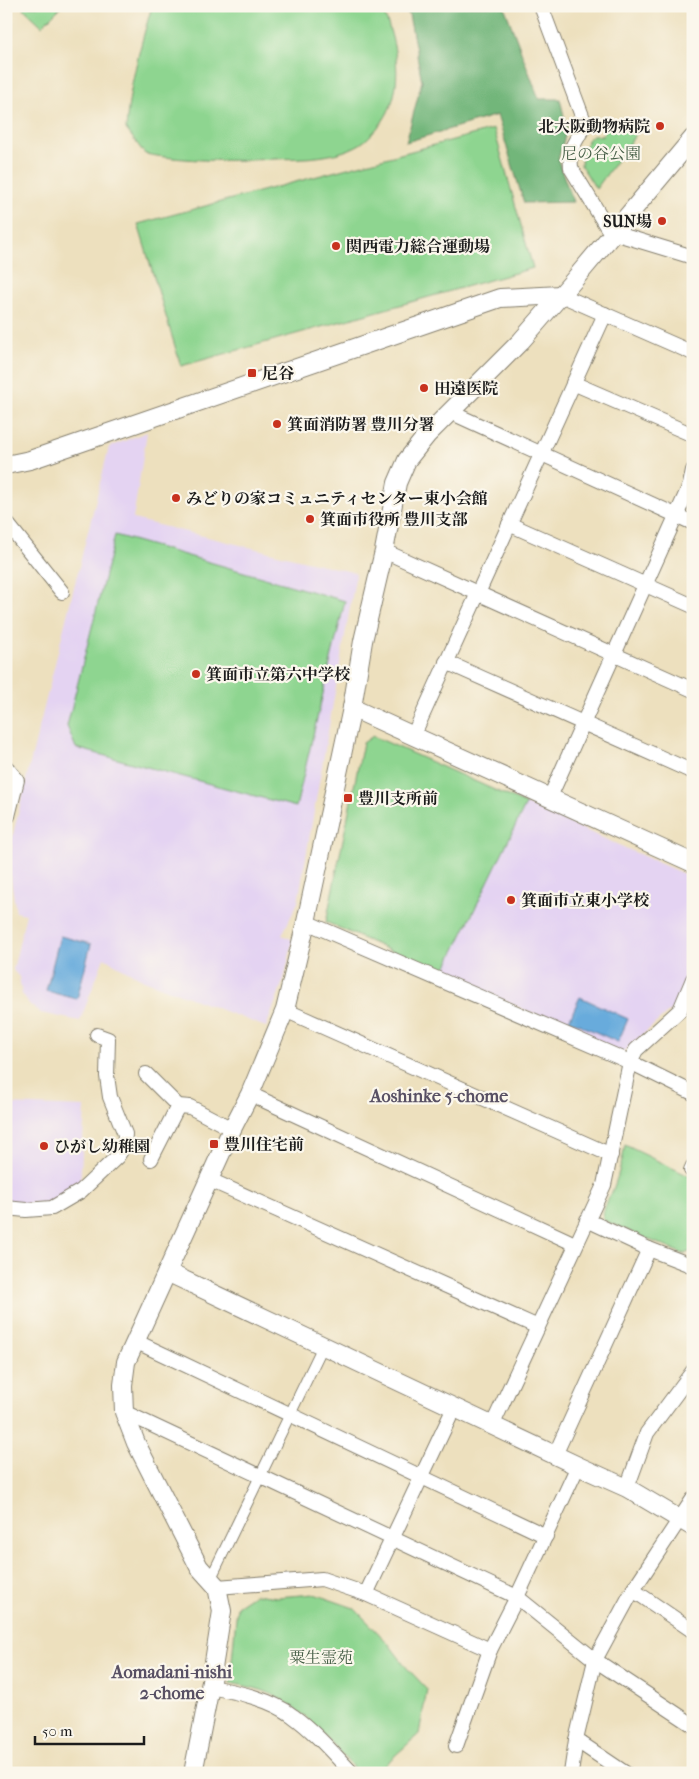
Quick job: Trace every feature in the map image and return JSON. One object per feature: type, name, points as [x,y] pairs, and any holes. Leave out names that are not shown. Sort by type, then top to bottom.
[{"type":"street","points":[[541,6],[585,124],[570,151],[571,168],[607,227],[614,233],[693,257]]},
{"type":"street","points":[[194,1773],[222,1611],[214,1583],[199,1567],[136,1443],[124,1412],[123,1385],[126,1362],[232,1129],[250,1094],[285,1010],[352,708],[363,642],[397,484],[407,460],[427,435],[521,341],[693,138]]},
{"type":"street","points":[[6,465],[38,457],[500,298],[561,295],[693,353]]},
{"type":"street","points":[[413,736],[605,314]]},
{"type":"street","points":[[573,383],[693,435]]},
{"type":"street","points":[[450,412],[693,523]]},
{"type":"street","points":[[550,797],[690,485],[693,470]]},
{"type":"street","points":[[6,522],[62,592]]},
{"type":"street","points":[[509,524],[693,606]]},
{"type":"street","points":[[384,551],[693,690]]},
{"type":"street","points":[[446,662],[693,772]]},
{"type":"street","points":[[352,708],[693,863]]},
{"type":"street","points":[[6,767],[17,780],[8,816],[6,817]]},
{"type":"street","points":[[306,922],[630,1062],[693,1093]]},
{"type":"street","points":[[492,1426],[604,1185],[630,1062],[636,1050],[680,1010],[693,980]]},
{"type":"street","points":[[285,1010],[611,1155]]},
{"type":"street","points":[[6,1208],[26,1210],[52,1208],[80,1190],[117,1157],[124,1146],[125,1134],[110,1097],[107,1076],[108,1039],[97,1035]]},
{"type":"street","points":[[146,1074],[178,1106],[190,1107],[232,1129]]},
{"type":"street","points":[[250,1094],[575,1244]]},
{"type":"street","points":[[151,1158],[178,1106]]},
{"type":"street","points":[[210,1180],[538,1327]]},
{"type":"street","points":[[587,1220],[648,1249],[692,1264]]},
{"type":"street","points":[[555,1456],[648,1249]]},
{"type":"street","points":[[167,1272],[555,1456],[627,1488],[686,1523]]},
{"type":"street","points":[[134,1341],[546,1536]]},
{"type":"street","points":[[214,1583],[259,1476],[323,1346]]},
{"type":"street","points":[[627,1488],[647,1434],[693,1370]]},
{"type":"street","points":[[366,1594],[454,1408]]},
{"type":"street","points":[[124,1412],[517,1597],[596,1660],[693,1725]]},
{"type":"street","points":[[456,1746],[490,1650],[578,1466]]},
{"type":"street","points":[[571,1773],[576,1740],[596,1660],[632,1590],[686,1523],[693,1499]]},
{"type":"street","points":[[214,1583],[322,1579],[366,1594],[490,1650]]},
{"type":"street","points":[[632,1590],[693,1631]]},
{"type":"street","points":[[210,1687],[269,1703],[292,1715],[312,1732],[352,1773]]},
{"type":"street","points":[[576,1740],[625,1773]]},
{"type":"shaded area","name":"箕面市立第六中学校","points":[[147,432],[133,519],[356,573],[298,902],[282,935],[293,940],[284,979],[266,1027],[144,980],[104,958],[80,1021],[41,1013],[30,1005],[22,994],[19,977],[13,970],[26,914],[16,912],[10,873],[12,839],[27,776],[109,447]]},
{"type":"shaded area","name":"箕面市立東小学校","points":[[373,736],[693,878],[693,965],[674,1007],[622,1053],[326,922],[363,743]]},
{"type":"shaded area","name":"ひがし幼稚園","points":[[6,1104],[85,1107],[80,1185],[50,1203],[6,1204]]},
{"type":"green space","points":[[21,6],[62,6],[42,26]]},
{"type":"green space","points":[[152,6],[381,6],[395,50],[396,80],[390,109],[380,125],[363,142],[340,153],[319,157],[193,160],[145,154],[126,129],[132,82]]},
{"type":"green space","points":[[404,6],[504,6],[539,99],[560,99],[567,129],[558,160],[573,202],[524,203],[497,115],[406,142],[422,81],[409,15]]},
{"type":"green space","name":"尼の谷公園","points":[[606,122],[637,133],[596,189],[581,165],[582,152],[589,138],[594,135],[603,136]]},
{"type":"green space","name":"関西電力総合運動場","points":[[494,129],[533,268],[181,366],[138,224]]},
{"type":"green space","points":[[115,535],[345,601],[296,807],[76,748],[67,726]]},
{"type":"green space","points":[[373,736],[526,804],[443,974],[326,922],[363,743]]},
{"type":"green space","points":[[625,1145],[693,1178],[693,1251],[683,1254],[603,1220],[604,1211],[618,1176]]},
{"type":"green space","name":"粟生霊苑","points":[[255,1594],[277,1597],[314,1594],[354,1608],[388,1643],[407,1668],[427,1689],[419,1734],[378,1771],[358,1773],[314,1725],[290,1705],[276,1696],[261,1690],[230,1683],[237,1606]]},
{"type":"water","points":[[60,936],[91,944],[77,999],[46,991]]},
{"type":"water","points":[[580,997],[628,1019],[618,1042],[569,1020]]},
{"type":"waterway","points":[[688,175],[693,177]]},
{"type":"place","name":"北大阪動物病院","points":[[660,126]]},
{"type":"place","name":"SUN場","points":[[662,221]]},
{"type":"place","name":"関西電力総合運動場","points":[[336,246]]},
{"type":"place","name":"尼谷","points":[[252,373]]},
{"type":"place","name":"田遠医院","points":[[424,388]]},
{"type":"place","name":"箕面消防署 豊川分署","points":[[277,424]]},
{"type":"place","name":"みどりの家コミュニティセンター東小会館","points":[[176,498]]},
{"type":"place","name":"箕面市役所 豊川支部","points":[[310,519]]},
{"type":"place","name":"箕面市立第六中学校","points":[[196,674]]},
{"type":"place","name":"豊川支所前","points":[[348,798]]},
{"type":"place","name":"箕面市立東小学校","points":[[511,900]]},
{"type":"place","name":"豊川住宅前","points":[[214,1144]]},
{"type":"place","name":"ひがし幼稚園","points":[[44,1146]]},
{"type":"district","name":"Aoshinke 5-chome","points":[[439,1096]]},
{"type":"district","name":"Aomadani-nishi 2-chome","points":[[172,1682]]}]
